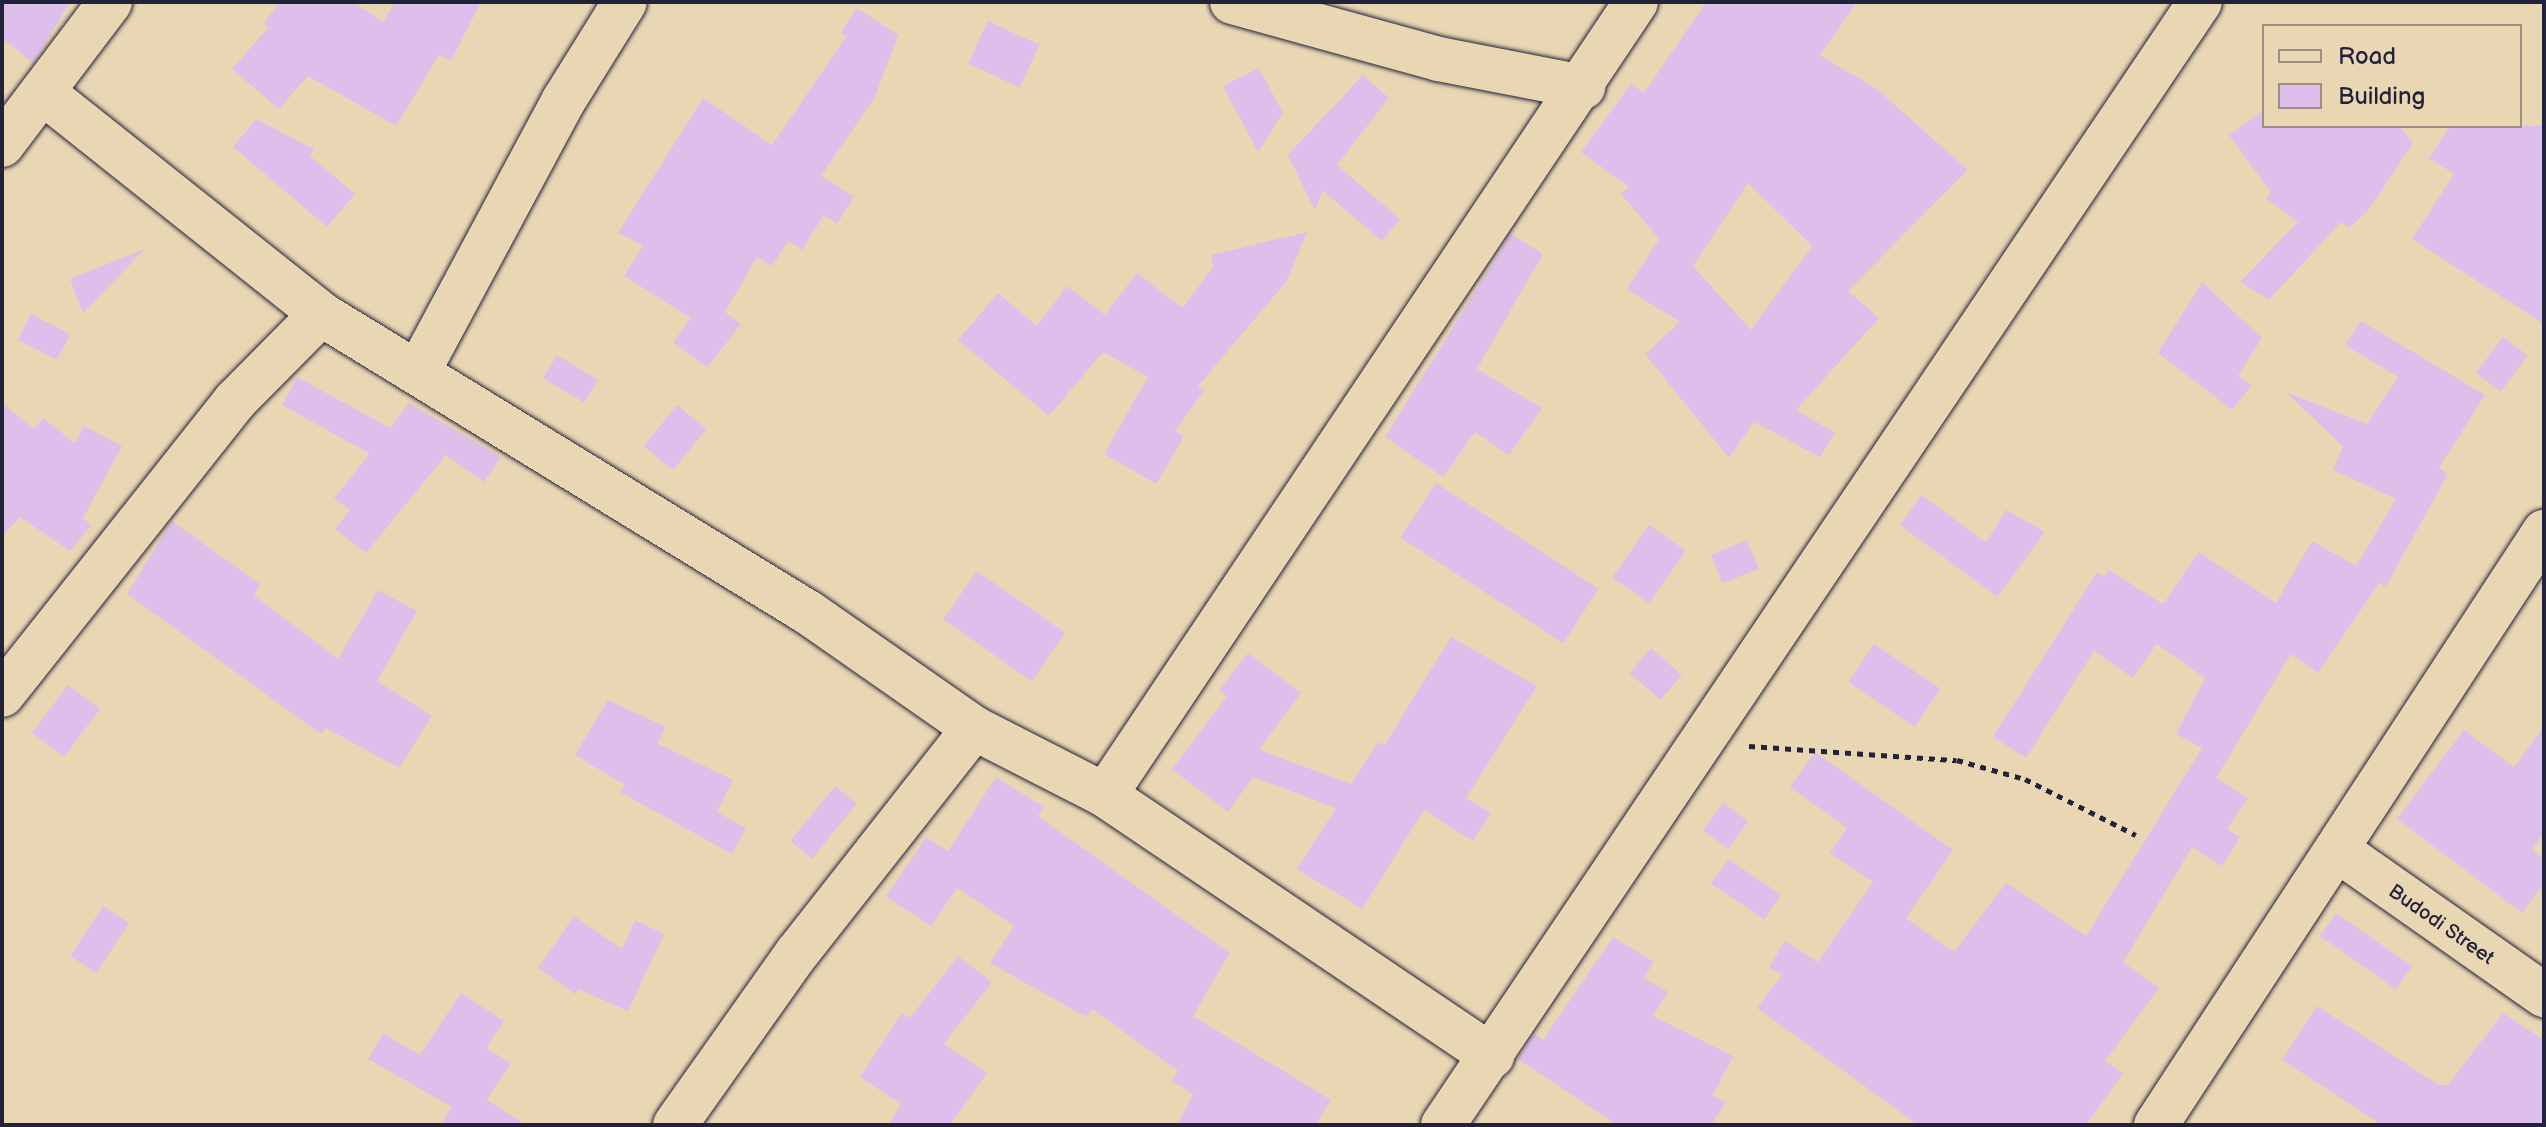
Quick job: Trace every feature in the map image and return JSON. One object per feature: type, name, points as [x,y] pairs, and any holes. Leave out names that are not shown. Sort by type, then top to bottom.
[{"type":"street","points":[[2,145],[46,95],[110,2]]},
{"type":"street","points":[[418,372],[570,88],[625,2]]},
{"type":"street","points":[[1232,2],[1439,59],[1583,87]]},
{"type":"street","points":[[1105,795],[1583,87],[1636,2]]},
{"type":"street","points":[[1443,1125],[1694,760],[2200,2]]},
{"type":"street","points":[[46,95],[321,314],[809,613],[974,728],[1105,795],[1492,1056]]},
{"type":"street","points":[[2,695],[235,401],[321,314]]},
{"type":"street","points":[[2156,1125],[2339,851],[2544,532]]},
{"type":"street","points":[[675,1125],[797,953],[974,728]]},
{"type":"street","name":"Budodi Street","points":[[2339,851],[2544,995]]},
{"type":"path","points":[[1694,760],[1756,744],[1921,754],[2025,779],[2136,835]]},
{"type":"building","points":[[2,2],[70,2],[33,63],[2,38]]},
{"type":"building","points":[[280,2],[353,2],[383,22],[395,2],[481,2],[451,61],[439,55],[396,126],[308,76],[279,109],[232,69],[269,27],[264,23]]},
{"type":"building","points":[[1706,2],[1857,2],[1820,55],[1877,89],[1968,170],[1848,291],[1879,318],[1796,410],[1835,433],[1820,457],[1754,422],[1729,458],[1645,354],[1680,322],[1627,289],[1659,239],[1621,194],[1629,187],[1581,152],[1631,84],[1644,93]],"holes":[[[1748,183],[1812,246],[1751,330],[1693,266]]]},
{"type":"building","points":[[857,8],[898,35],[875,97],[821,176],[854,197],[837,224],[824,215],[802,250],[788,241],[772,266],[757,257],[725,312],[741,324],[707,368],[673,342],[691,318],[624,276],[643,246],[618,233],[703,98],[772,145],[846,37],[841,33]]},
{"type":"building","points":[[988,21],[1040,45],[1020,88],[968,64]]},
{"type":"building","points":[[1259,68],[1283,113],[1258,152],[1223,86]]},
{"type":"building","points":[[1363,75],[1389,98],[1337,165],[1400,219],[1382,241],[1323,191],[1315,211],[1288,155]]},
{"type":"building","points":[[2262,111],[2262,128],[2401,128],[2413,143],[2368,211],[2349,228],[2341,222],[2269,300],[2240,282],[2298,222],[2266,198],[2271,192],[2229,135]]},
{"type":"building","points":[[256,119],[314,149],[310,156],[355,194],[327,227],[233,147]]},
{"type":"building","points":[[2544,126],[2544,324],[2412,239],[2454,174],[2429,158],[2449,128]]},
{"type":"building","points":[[1307,232],[1287,281],[1198,386],[1204,391],[1175,431],[1184,436],[1156,484],[1104,454],[1148,377],[1103,352],[1049,416],[958,340],[998,293],[1037,326],[1067,286],[1105,315],[1137,273],[1183,308],[1213,267],[1211,255]]},
{"type":"building","points":[[1511,234],[1543,254],[1477,369],[1542,408],[1509,455],[1475,432],[1443,477],[1385,437]]},
{"type":"building","points":[[145,249],[83,313],[70,279]]},
{"type":"building","points":[[2202,282],[2262,338],[2238,376],[2251,386],[2232,410],[2158,353]]},
{"type":"building","points":[[31,314],[70,334],[57,360],[18,340]]},
{"type":"building","points":[[2361,321],[2485,395],[2439,468],[2448,474],[2386,586],[2379,583],[2318,673],[2291,654],[2216,778],[2248,798],[2227,829],[2240,837],[2222,866],[2192,847],[2123,962],[2159,988],[2105,1061],[2123,1074],[2086,1125],[1918,1125],[1757,1008],[1782,975],[1769,967],[1785,941],[1818,962],[1873,882],[1830,853],[1847,828],[1790,787],[1815,752],[1953,850],[1906,918],[1954,952],[2006,883],[2086,936],[2202,748],[2176,734],[2205,678],[2157,644],[2133,678],[2094,651],[2026,758],[1993,737],[2097,572],[2104,577],[2109,570],[2163,604],[2199,552],[2276,603],[2312,541],[2356,566],[2396,499],[2333,470],[2343,447],[2286,392],[2367,424],[2398,377],[2345,345]]},
{"type":"building","points":[[2503,337],[2528,356],[2501,392],[2476,373]]},
{"type":"building","points":[[557,355],[598,380],[584,403],[543,378]]},
{"type":"building","points":[[297,377],[390,428],[409,403],[501,457],[484,482],[446,455],[366,553],[335,529],[350,510],[334,498],[370,454],[282,405]]},
{"type":"building","points":[[2,403],[34,429],[43,418],[75,443],[84,426],[122,446],[83,518],[91,525],[70,551],[20,517],[2,536]]},
{"type":"building","points":[[677,405],[707,429],[673,470],[644,446]]},
{"type":"building","points":[[1436,483],[1599,589],[1563,643],[1401,538]]},
{"type":"building","points":[[1921,495],[1986,542],[2006,510],[2045,532],[1997,597],[1900,525]]},
{"type":"building","points":[[172,521],[261,585],[254,595],[338,659],[378,590],[417,611],[377,681],[432,716],[399,768],[326,728],[321,734],[127,594]]},
{"type":"building","points":[[1649,525],[1686,551],[1649,603],[1612,577]]},
{"type":"building","points":[[1747,540],[1759,569],[1722,583],[1711,555]]},
{"type":"building","points":[[977,571],[1065,633],[1032,681],[943,619]]},
{"type":"building","points":[[1451,637],[1537,686],[1466,798],[1491,813],[1473,841],[1424,810],[1362,909],[1297,869],[1336,808],[1253,777],[1228,812],[1172,769],[1227,696],[1219,691],[1248,653],[1301,693],[1259,750],[1351,784],[1378,742],[1384,746]]},
{"type":"building","points":[[1874,644],[1940,689],[1915,727],[1848,682]]},
{"type":"building","points":[[1651,648],[1682,675],[1660,700],[1629,673]]},
{"type":"building","points":[[68,685],[100,709],[64,757],[32,733]]},
{"type":"building","points":[[608,700],[666,727],[657,743],[733,780],[717,812],[746,828],[732,854],[620,792],[625,785],[575,755]]},
{"type":"building","points":[[2544,726],[2544,833],[2532,850],[2544,859],[2544,884],[2522,913],[2397,819],[2464,730],[2514,767]]},
{"type":"building","points":[[996,777],[1044,807],[1038,816],[1230,953],[1193,1016],[1331,1100],[1316,1125],[1177,1125],[1193,1094],[1172,1081],[1178,1071],[1092,1009],[1086,1017],[990,963],[1014,926],[957,888],[931,926],[886,897],[926,837],[948,851]]},
{"type":"building","points":[[835,786],[857,804],[812,859],[790,841]]},
{"type":"building","points":[[1723,803],[1748,821],[1728,849],[1703,831]]},
{"type":"building","points":[[1728,859],[1781,895],[1764,920],[1711,884]]},
{"type":"building","points":[[103,906],[129,923],[96,973],[70,956]]},
{"type":"building","points":[[2336,913],[2412,966],[2396,989],[2320,936]]},
{"type":"building","points":[[574,916],[622,949],[635,920],[664,934],[628,1011],[578,989],[575,994],[538,968]]},
{"type":"building","points":[[1613,937],[1654,962],[1644,978],[1668,992],[1653,1016],[1733,1056],[1713,1095],[1726,1103],[1711,1125],[1617,1125],[1518,1059],[1534,1034],[1543,1040]]},
{"type":"building","points":[[958,956],[992,982],[944,1044],[987,1073],[950,1125],[888,1125],[901,1104],[860,1077],[902,1013],[910,1018]]},
{"type":"building","points":[[461,993],[504,1021],[486,1048],[511,1063],[487,1100],[526,1125],[441,1125],[452,1107],[368,1059],[383,1033],[420,1055]]},
{"type":"building","points":[[2317,1006],[2439,1085],[2448,1085],[2503,1013],[2544,1040],[2544,1125],[2382,1125],[2282,1060]]}]
